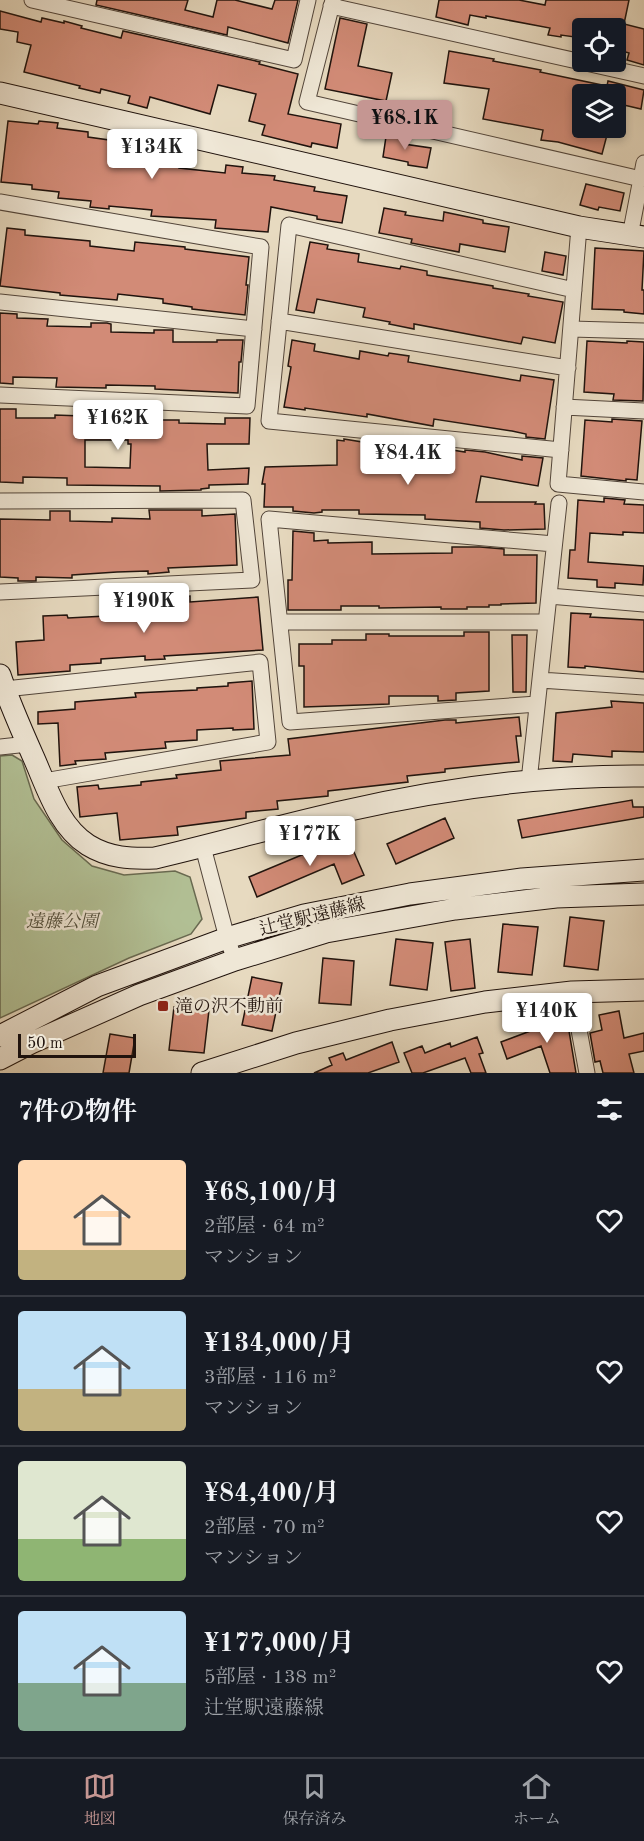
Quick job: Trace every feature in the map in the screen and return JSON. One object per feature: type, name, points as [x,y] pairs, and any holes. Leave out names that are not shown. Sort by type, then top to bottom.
[{"type":"street","points":[[32,0],[294,60],[308,0]]},
{"type":"street","points":[[0,93],[579,227],[637,237],[643,171],[307,102],[332,3],[644,76]]},
{"type":"street","points":[[0,202],[261,248],[247,406],[0,395]]},
{"type":"street","points":[[561,450],[269,421],[289,225],[574,290]]},
{"type":"street","points":[[579,227],[558,484],[644,492]]},
{"type":"street","points":[[0,302],[254,329]]},
{"type":"street","points":[[279,321],[568,368]]},
{"type":"street","points":[[571,329],[644,331]]},
{"type":"street","points":[[564,407],[644,411]]},
{"type":"street","points":[[0,501],[243,500],[252,580],[0,592]]},
{"type":"street","points":[[529,781],[559,503]]},
{"type":"street","points":[[537,704],[290,722],[269,519],[554,543]]},
{"type":"street","points":[[549,597],[644,604]]},
{"type":"street","points":[[280,622],[546,622]]},
{"type":"street","points":[[44,781],[268,742],[260,662],[2,682],[28,744],[44,781],[56,808],[70,829],[87,845],[108,855],[130,859],[155,858],[347,810],[422,796],[529,781],[644,776]]},
{"type":"street","points":[[540,680],[644,687]]},
{"type":"street","points":[[0,747],[28,744]]},
{"type":"street","points":[[203,847],[235,960]]},
{"type":"street","name":"辻堂駅遠藤線","points":[[0,1036],[97,986],[227,938],[304,915],[410,894],[522,879],[644,870]]},
{"type":"street","name":"辻堂駅遠藤線","points":[[0,1059],[31,1042],[139,995],[235,960],[326,932],[455,909],[556,897],[644,894]]},
{"type":"street","points":[[202,1073],[296,1043],[390,1020],[484,1002],[572,992],[644,990]]},
{"type":"street","points":[[572,992],[587,1073]]},
{"type":"green space","name":"遠藤公園","points":[[12,755],[22,761],[34,799],[62,840],[92,866],[124,875],[175,871],[190,877],[202,919],[191,934],[129,958],[0,1018],[0,756]]},
{"type":"building","points":[[97,0],[188,0],[185,10],[213,17],[217,0],[235,0],[272,9],[275,0],[298,0],[288,43],[228,27],[227,35],[96,5]]},
{"type":"building","points":[[439,0],[519,0],[545,5],[546,0],[629,0],[625,18],[572,18],[572,37],[548,35],[550,28],[486,16],[486,18],[470,15],[468,25],[436,17]]},
{"type":"building","points":[[0,11],[41,22],[42,18],[64,23],[64,21],[82,26],[81,28],[121,38],[123,31],[260,62],[259,64],[298,74],[288,114],[341,124],[337,148],[312,143],[311,147],[262,135],[265,125],[249,121],[256,94],[218,85],[210,114],[150,97],[147,108],[128,103],[130,96],[101,89],[100,93],[24,72],[31,45],[17,42],[18,32],[0,29]]},
{"type":"building","points":[[340,18],[367,24],[358,66],[392,73],[386,101],[325,89]]},
{"type":"building","points":[[626,24],[644,29],[644,65],[627,60],[629,53],[626,52]]},
{"type":"building","points":[[449,51],[494,59],[493,61],[597,84],[572,84],[572,138],[606,138],[602,154],[558,142],[541,140],[543,130],[483,119],[489,89],[444,83]]},
{"type":"building","points":[[626,86],[644,90],[641,109],[626,106]]},
{"type":"building","points":[[8,121],[58,123],[57,128],[88,132],[88,137],[181,150],[179,168],[225,173],[226,165],[243,167],[242,173],[275,176],[274,180],[315,187],[314,191],[347,196],[342,223],[271,207],[268,232],[215,228],[216,220],[151,216],[152,210],[109,206],[109,209],[90,207],[91,201],[58,198],[59,192],[32,189],[32,185],[1,182]]},
{"type":"building","points":[[387,130],[405,135],[404,144],[431,148],[427,168],[383,157]]},
{"type":"building","points":[[586,184],[624,193],[620,211],[599,207],[598,210],[580,205]]},
{"type":"building","points":[[384,208],[406,212],[405,215],[443,221],[444,212],[483,220],[483,223],[509,227],[505,252],[460,244],[459,252],[411,243],[412,239],[379,233]]},
{"type":"building","points":[[7,228],[25,230],[25,235],[90,241],[90,246],[134,251],[135,242],[249,257],[245,315],[192,309],[192,307],[163,303],[163,299],[118,294],[117,300],[60,295],[60,293],[0,286]]},
{"type":"building","points":[[310,242],[328,245],[327,249],[359,254],[358,262],[427,271],[427,275],[493,286],[493,288],[529,294],[528,296],[563,302],[555,343],[523,337],[521,344],[414,324],[414,329],[363,317],[365,308],[317,299],[314,313],[296,310]]},
{"type":"building","points":[[595,248],[644,251],[642,290],[644,290],[644,314],[624,312],[624,310],[592,309]]},
{"type":"building","points":[[545,252],[566,256],[563,275],[542,271]]},
{"type":"building","points":[[0,313],[17,314],[17,318],[48,319],[47,326],[91,327],[91,323],[107,323],[111,324],[111,332],[154,333],[154,330],[173,330],[173,342],[243,340],[241,362],[239,362],[238,393],[155,389],[155,386],[56,387],[57,378],[13,377],[13,384],[0,383]]},
{"type":"building","points":[[292,340],[315,344],[314,351],[359,359],[360,351],[388,356],[389,353],[409,356],[408,362],[520,381],[521,375],[554,380],[545,439],[526,437],[526,434],[512,431],[434,419],[433,426],[367,414],[367,417],[284,407],[291,367],[288,366]]},
{"type":"building","points":[[587,341],[644,342],[643,401],[613,400],[614,394],[584,392]]},
{"type":"building","points":[[0,409],[16,409],[16,418],[55,418],[55,415],[128,419],[128,413],[149,414],[149,420],[225,424],[225,418],[250,418],[249,444],[207,444],[208,470],[249,468],[248,484],[209,485],[209,488],[201,490],[160,491],[160,486],[67,485],[67,478],[23,477],[23,483],[0,482]],"holes":[[[85,440],[128,440],[128,444],[131,444],[130,468],[85,467]]]},
{"type":"building","points":[[612,419],[642,421],[637,480],[581,476],[585,420],[612,422]]},
{"type":"building","points":[[344,439],[402,452],[402,449],[433,454],[434,447],[465,452],[465,450],[485,452],[522,460],[522,456],[543,458],[538,486],[481,476],[476,502],[544,504],[545,529],[480,528],[480,522],[425,519],[425,515],[359,514],[359,510],[322,510],[322,512],[314,513],[293,511],[293,507],[264,507],[265,484],[262,484],[265,467],[337,465],[337,440],[344,441]]},
{"type":"building","points":[[604,498],[625,500],[624,504],[644,505],[644,533],[623,532],[623,535],[590,533],[588,562],[644,566],[643,585],[615,583],[615,588],[597,587],[597,580],[568,578],[570,550],[575,550],[578,500],[604,502]]},
{"type":"building","points":[[149,510],[202,510],[202,516],[235,514],[237,565],[168,568],[169,572],[148,574],[148,571],[72,575],[72,578],[36,577],[36,581],[18,581],[18,578],[0,577],[0,519],[50,520],[50,511],[70,511],[70,521],[112,522],[112,518],[150,519]]},
{"type":"building","points":[[293,531],[314,533],[314,541],[328,540],[328,543],[372,542],[372,554],[452,553],[452,547],[480,547],[504,549],[504,555],[537,555],[536,603],[489,605],[489,607],[467,607],[467,609],[341,606],[341,610],[288,610],[288,580],[292,580]]},
{"type":"building","points":[[190,596],[190,602],[258,597],[263,650],[164,656],[165,659],[145,660],[145,656],[101,659],[101,663],[70,665],[70,671],[18,675],[16,642],[44,640],[43,616],[67,615],[68,618],[106,616],[105,609],[138,607],[138,604],[166,602],[166,598]]},
{"type":"building","points":[[571,613],[591,614],[590,617],[644,620],[644,672],[585,666],[585,668],[568,667]]},
{"type":"building","points":[[464,632],[489,632],[489,691],[456,693],[456,700],[438,701],[438,696],[389,696],[389,704],[304,707],[304,666],[299,666],[299,644],[332,644],[332,640],[366,640],[366,634],[464,636]]},
{"type":"building","points":[[512,635],[527,635],[526,692],[513,692]]},
{"type":"building","points":[[252,681],[254,729],[197,730],[197,740],[165,742],[166,748],[105,753],[106,759],[75,761],[76,764],[60,766],[58,723],[38,724],[38,712],[75,709],[75,702],[136,697],[135,693],[197,690],[197,688],[228,686],[228,683]]},
{"type":"building","points":[[611,701],[644,703],[644,752],[612,751],[612,757],[573,754],[572,762],[553,761],[556,713],[612,707]]},
{"type":"building","points":[[519,717],[521,736],[516,736],[519,762],[445,769],[445,772],[407,776],[408,782],[328,791],[328,796],[277,801],[278,809],[246,812],[246,818],[177,827],[178,835],[120,840],[117,813],[80,817],[77,787],[98,785],[99,789],[141,785],[141,782],[177,778],[176,775],[221,770],[220,761],[290,755],[288,739],[445,720],[456,720],[456,723]]},
{"type":"building","points":[[632,800],[633,807],[644,807],[644,817],[522,838],[518,820]]},
{"type":"building","points":[[445,818],[454,838],[396,864],[387,844]]},
{"type":"building","points":[[347,836],[364,875],[342,884],[334,864],[257,897],[249,877]]},
{"type":"building","points":[[570,917],[604,921],[598,970],[564,966]]},
{"type":"building","points":[[503,924],[538,927],[532,975],[498,972]]},
{"type":"building","points":[[396,939],[433,943],[427,990],[390,985]]},
{"type":"building","points":[[470,939],[475,988],[451,991],[445,942]]},
{"type":"building","points":[[323,958],[354,961],[351,1005],[319,1003]]},
{"type":"building","points":[[252,977],[282,983],[272,1031],[242,1025]]},
{"type":"building","points":[[174,1007],[209,1010],[204,1053],[169,1050]]},
{"type":"building","points":[[619,1011],[624,1038],[644,1033],[644,1051],[629,1054],[634,1073],[603,1073],[600,1061],[595,1062],[590,1033],[602,1030],[599,1015]]},
{"type":"building","points":[[566,1013],[576,1073],[550,1073],[541,1046],[507,1059],[501,1042],[541,1027],[540,1020]]},
{"type":"building","points":[[110,1034],[135,1038],[129,1073],[103,1073]]},
{"type":"building","points":[[477,1037],[483,1053],[479,1054],[486,1073],[471,1073],[465,1058],[423,1073],[412,1073],[404,1053],[422,1046],[425,1053],[450,1043],[451,1047]]},
{"type":"building","points":[[392,1042],[399,1062],[368,1073],[314,1073],[332,1065],[329,1058],[343,1053],[346,1060]]},
{"type":"place","name":"滝の沢不動前","points":[[163,1006]]}]
